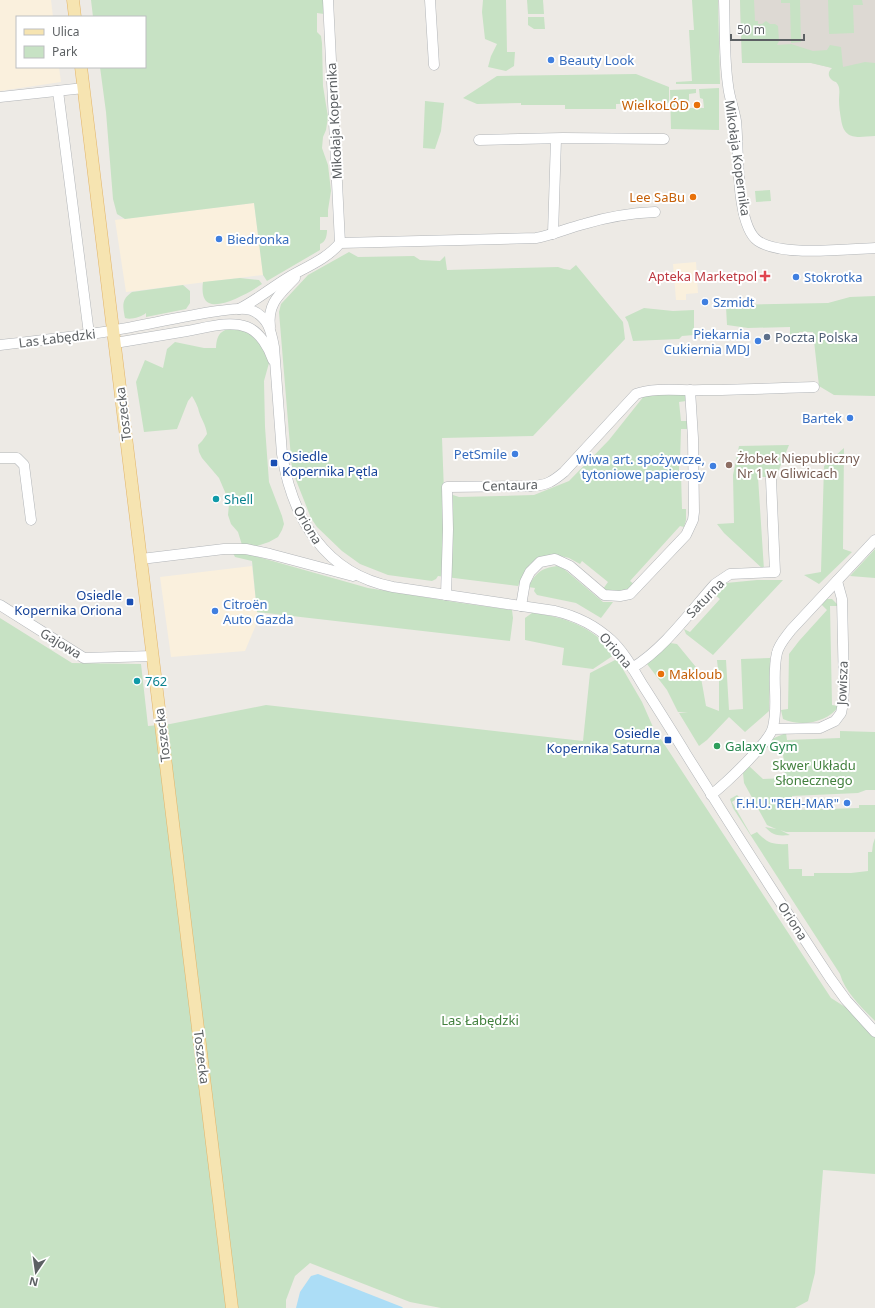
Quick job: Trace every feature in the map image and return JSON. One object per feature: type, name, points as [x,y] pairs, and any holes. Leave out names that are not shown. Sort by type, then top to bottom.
[{"type":"main road","points":[[73,0],[75,16]]},
{"type":"main road","name":"Toszecka","points":[[81,68],[232,1308]]},
{"type":"street","name":"Mikołaja Kopernika","points":[[328,0],[340,243]]},
{"type":"street","points":[[430,0],[434,65]]},
{"type":"street","name":"Mikołaja Kopernika","points":[[724,0],[728,86],[736,120],[742,208],[752,235],[758,241],[766,245],[789,250],[875,248]]},
{"type":"street","points":[[0,97],[84,88]]},
{"type":"street","points":[[58,91],[89,334]]},
{"type":"street","points":[[553,234],[556,139]]},
{"type":"street","points":[[479,140],[664,139]]},
{"type":"street","points":[[240,309],[256,300],[289,277],[334,251],[340,243],[536,238],[601,219],[637,213],[655,212]]},
{"type":"street","points":[[241,326],[253,324],[262,317],[302,270]]},
{"type":"street","points":[[250,310],[256,300]]},
{"type":"street","points":[[271,330],[269,317],[272,306]]},
{"type":"street","name":"Oriona","points":[[113,330],[202,314],[240,309],[250,310],[262,317],[267,322],[271,330],[274,346],[282,454],[287,481],[294,502],[307,528],[320,546],[340,564],[366,580],[393,587],[559,612],[586,622],[599,630],[611,641],[632,668],[711,795],[830,978],[846,1000],[875,1032]]},
{"type":"street","name":"Oriona","points":[[250,310],[250,316],[253,324],[271,354],[275,368]]},
{"type":"street","points":[[202,314],[208,327]]},
{"type":"street","points":[[115,343],[208,327],[233,325],[249,328],[259,335]]},
{"type":"street","name":"Las Łabędzki","points":[[0,345],[113,330]]},
{"type":"street","name":"Centaura","points":[[446,595],[448,529],[447,487],[532,486],[544,485],[552,482],[564,472],[636,394],[642,392],[682,389],[814,387]]},
{"type":"street","points":[[521,606],[527,576],[540,562],[555,559],[570,566],[604,594],[620,596],[630,594],[686,535],[693,520],[694,512],[693,438],[690,390]]},
{"type":"street","points":[[0,458],[17,458],[24,465],[31,520]]},
{"type":"street","name":"Saturna","points":[[632,668],[642,662],[672,633],[715,584],[723,578],[730,574],[774,572],[771,479]]},
{"type":"street","points":[[711,795],[751,757],[762,745],[773,729],[775,714],[775,662],[780,644],[791,630],[875,540]]},
{"type":"street","points":[[141,560],[224,549],[246,549],[366,580]]},
{"type":"street","name":"Jowisza","points":[[773,729],[820,728],[835,721],[841,713],[844,688],[842,599],[837,580]]},
{"type":"street","name":"Gajowa","points":[[0,605],[84,658],[153,656]]},
{"type":"shaded area","points":[[0,0],[51,0],[53,16],[16,16],[16,68],[59,68],[61,82],[0,91]]},
{"type":"shaded area","points":[[740,0],[875,0],[875,70],[841,70],[811,63],[742,63]]},
{"type":"shaded area","points":[[254,203],[263,275],[126,292],[115,220]]},
{"type":"shaded area","points":[[696,262],[698,293],[686,294],[686,300],[676,300],[673,264]]},
{"type":"shaded area","points":[[252,566],[258,620],[245,651],[171,657],[160,577]]},
{"type":"green space","points":[[91,0],[323,0],[324,14],[317,13],[317,32],[321,36],[322,43],[323,86],[328,117],[322,148],[328,165],[331,191],[328,217],[320,217],[320,230],[327,230],[325,240],[320,244],[320,250],[267,281],[263,275],[254,203],[125,219],[117,214],[113,199],[106,112],[100,68],[146,68],[146,16],[93,16]]},
{"type":"green space","points":[[483,0],[506,0],[507,52],[515,52],[514,66],[506,71],[488,67],[491,56],[497,44],[485,39],[482,12]]},
{"type":"green space","points":[[527,0],[543,0],[544,14],[528,14]]},
{"type":"green space","points":[[692,0],[718,0],[720,84],[676,84],[676,82],[692,81],[689,30],[694,30]]},
{"type":"green space","points":[[740,0],[754,0],[755,21],[758,21],[758,24],[762,24],[766,21],[770,24],[775,24],[778,26],[779,41],[777,45],[791,44],[813,51],[827,50],[830,45],[841,47],[843,67],[865,62],[875,63],[875,136],[857,137],[848,134],[845,131],[840,112],[839,86],[829,76],[829,72],[832,68],[811,63],[742,63]]},
{"type":"green space","points":[[781,0],[800,0],[801,42],[791,43],[790,3],[781,3]]},
{"type":"green space","points":[[828,0],[862,0],[863,5],[853,5],[854,33],[829,34]]},
{"type":"green space","points":[[528,17],[544,17],[545,29],[534,29],[528,25]]},
{"type":"green space","points":[[636,74],[669,87],[669,103],[616,104],[616,109],[565,109],[565,105],[521,105],[521,103],[477,104],[463,98],[497,76]]},
{"type":"green space","points":[[719,88],[719,130],[671,129],[670,90],[696,89],[696,93],[689,94],[689,108],[704,108],[703,99],[700,98],[699,89]]},
{"type":"green space","points":[[425,101],[444,103],[441,131],[435,149],[423,148]]},
{"type":"green space","points":[[770,190],[771,201],[756,202],[755,191]]},
{"type":"green space","points":[[349,252],[358,257],[414,256],[420,260],[440,261],[445,256],[447,270],[558,267],[570,270],[576,265],[623,322],[625,339],[533,436],[442,438],[444,492],[459,497],[534,495],[569,481],[609,440],[644,396],[686,393],[686,401],[679,402],[681,421],[687,421],[687,429],[681,429],[679,473],[681,474],[682,509],[686,509],[686,520],[684,527],[680,526],[630,581],[635,585],[626,591],[609,591],[603,589],[608,582],[582,561],[580,564],[569,558],[552,554],[530,564],[518,586],[438,576],[432,581],[388,575],[360,564],[342,551],[317,527],[311,518],[292,470],[279,312],[281,304],[308,275]]},
{"type":"green space","points":[[240,278],[259,280],[262,284],[251,291],[221,304],[209,303],[205,299],[203,282]]},
{"type":"green space","points":[[183,285],[190,291],[190,303],[186,309],[146,317],[146,313],[136,318],[125,318],[124,300],[132,292]]},
{"type":"green space","points":[[875,296],[875,396],[834,395],[819,386],[813,332],[799,332],[798,337],[790,336],[790,327],[748,328],[727,325],[726,307],[730,305],[828,303],[850,297]]},
{"type":"green space","points":[[644,308],[673,311],[694,310],[694,335],[682,336],[679,339],[633,341],[628,322],[625,317]]},
{"type":"green space","points":[[238,328],[248,332],[263,347],[269,363],[264,381],[265,427],[269,482],[284,524],[278,537],[257,546],[242,545],[238,532],[231,524],[228,515],[229,504],[219,478],[202,458],[199,452],[198,445],[207,434],[192,396],[188,401],[177,429],[144,432],[136,382],[145,360],[163,368],[167,349],[175,342],[204,348],[216,348],[221,332],[228,329]]},
{"type":"green space","points":[[789,445],[776,477],[758,477],[764,570],[724,533],[717,524],[734,523],[733,475],[739,446]]},
{"type":"green space","points":[[844,448],[843,549],[852,552],[819,584],[804,575],[821,572],[824,466]]},
{"type":"green space","points":[[875,549],[875,578],[850,576]]},
{"type":"green space","points":[[233,553],[251,555],[368,588],[512,610],[513,618],[510,641],[257,612],[252,561],[235,557]]},
{"type":"green space","points":[[557,566],[564,569],[603,602],[613,602],[601,618],[576,603],[537,595],[534,591],[535,588],[528,587],[540,572],[547,568]]},
{"type":"green space","points":[[757,580],[783,580],[713,655],[686,634],[684,629],[690,632],[720,599],[715,595],[726,583]]},
{"type":"green space","points":[[826,599],[832,599],[837,604],[837,606],[830,606],[832,705],[839,706],[828,716],[813,722],[798,723],[783,719],[781,710],[788,709],[789,654],[827,610],[821,604]]},
{"type":"green space","points":[[532,613],[556,617],[577,624],[605,643],[614,652],[612,653],[614,655],[593,669],[562,665],[564,648],[525,640],[525,618]]},
{"type":"green space","name":"Las Łabędzki","points":[[0,618],[72,663],[141,664],[148,726],[170,724],[266,705],[583,741],[590,673],[617,659],[642,702],[653,727],[831,998],[875,1026],[875,1174],[823,1170],[815,1273],[808,1301],[795,1308],[441,1308],[410,1302],[310,1263],[295,1276],[286,1300],[286,1308],[0,1308]]},
{"type":"green space","points":[[670,643],[677,644],[700,672],[706,706],[719,711],[719,679],[717,660],[726,660],[729,710],[743,709],[741,659],[770,658],[769,711],[745,732],[729,717],[707,740],[699,746],[679,713],[688,712],[678,712],[667,690],[647,664]]},
{"type":"green space","name":"Skwer Układu Słonecznego","points":[[840,731],[875,732],[875,790],[866,790],[858,793],[792,796],[792,810],[859,808],[859,805],[875,805],[875,832],[786,832],[780,830],[790,835],[776,835],[771,832],[765,827],[776,829],[767,825],[744,783],[743,773],[749,766],[763,779],[785,778],[783,754],[780,752],[772,752],[766,746],[774,738],[786,733],[787,740],[840,738]]},
{"type":"green space","points":[[737,795],[739,797],[732,802],[751,835],[757,832],[764,839],[771,842],[788,844],[789,869],[802,869],[802,876],[814,876],[814,873],[851,873],[868,871],[868,852],[872,852],[875,838],[875,1021],[850,993],[842,981],[840,974],[733,808],[730,799]]},
{"type":"water","points":[[318,1274],[403,1308],[296,1308],[300,1292],[311,1276]]},
{"type":"place","name":"Beauty Look","points":[[551,60]]},
{"type":"place","name":"WielkoLÓD","points":[[697,105]]},
{"type":"place","name":"Lee SaBu","points":[[693,197]]},
{"type":"place","name":"Biedronka","points":[[219,239]]},
{"type":"place","name":"Apteka Marketpol","points":[[765,276]]},
{"type":"place","name":"Stokrotka","points":[[796,277]]},
{"type":"place","name":"Szmidt","points":[[705,302]]},
{"type":"place","name":"Poczta Polska","points":[[767,337]]},
{"type":"place","name":"Piekarnia Cukiernia MDJ","points":[[758,341]]},
{"type":"place","name":"Bartek","points":[[850,418]]},
{"type":"place","name":"PetSmile","points":[[515,454]]},
{"type":"place","name":"Osiedle Kopernika Pętla","points":[[274,463]]},
{"type":"place","name":"Żłobek Niepubliczny Nr 1 w Gliwicach","points":[[729,465]]},
{"type":"place","name":"Wiwa art. spożywcze, tytoniowe papierosy","points":[[713,466]]},
{"type":"place","name":"Shell","points":[[216,499]]},
{"type":"place","name":"Osiedle Kopernika Oriona","points":[[130,602]]},
{"type":"place","name":"Citroën Auto Gazda","points":[[215,611]]},
{"type":"place","name":"Makloub","points":[[661,674]]},
{"type":"place","name":"762","points":[[137,681]]},
{"type":"place","name":"Osiedle Kopernika Saturna","points":[[668,740]]},
{"type":"place","name":"Galaxy Gym","points":[[717,746]]},
{"type":"place","name":"F.H.U.\"REH-MAR\"","points":[[847,803]]}]
